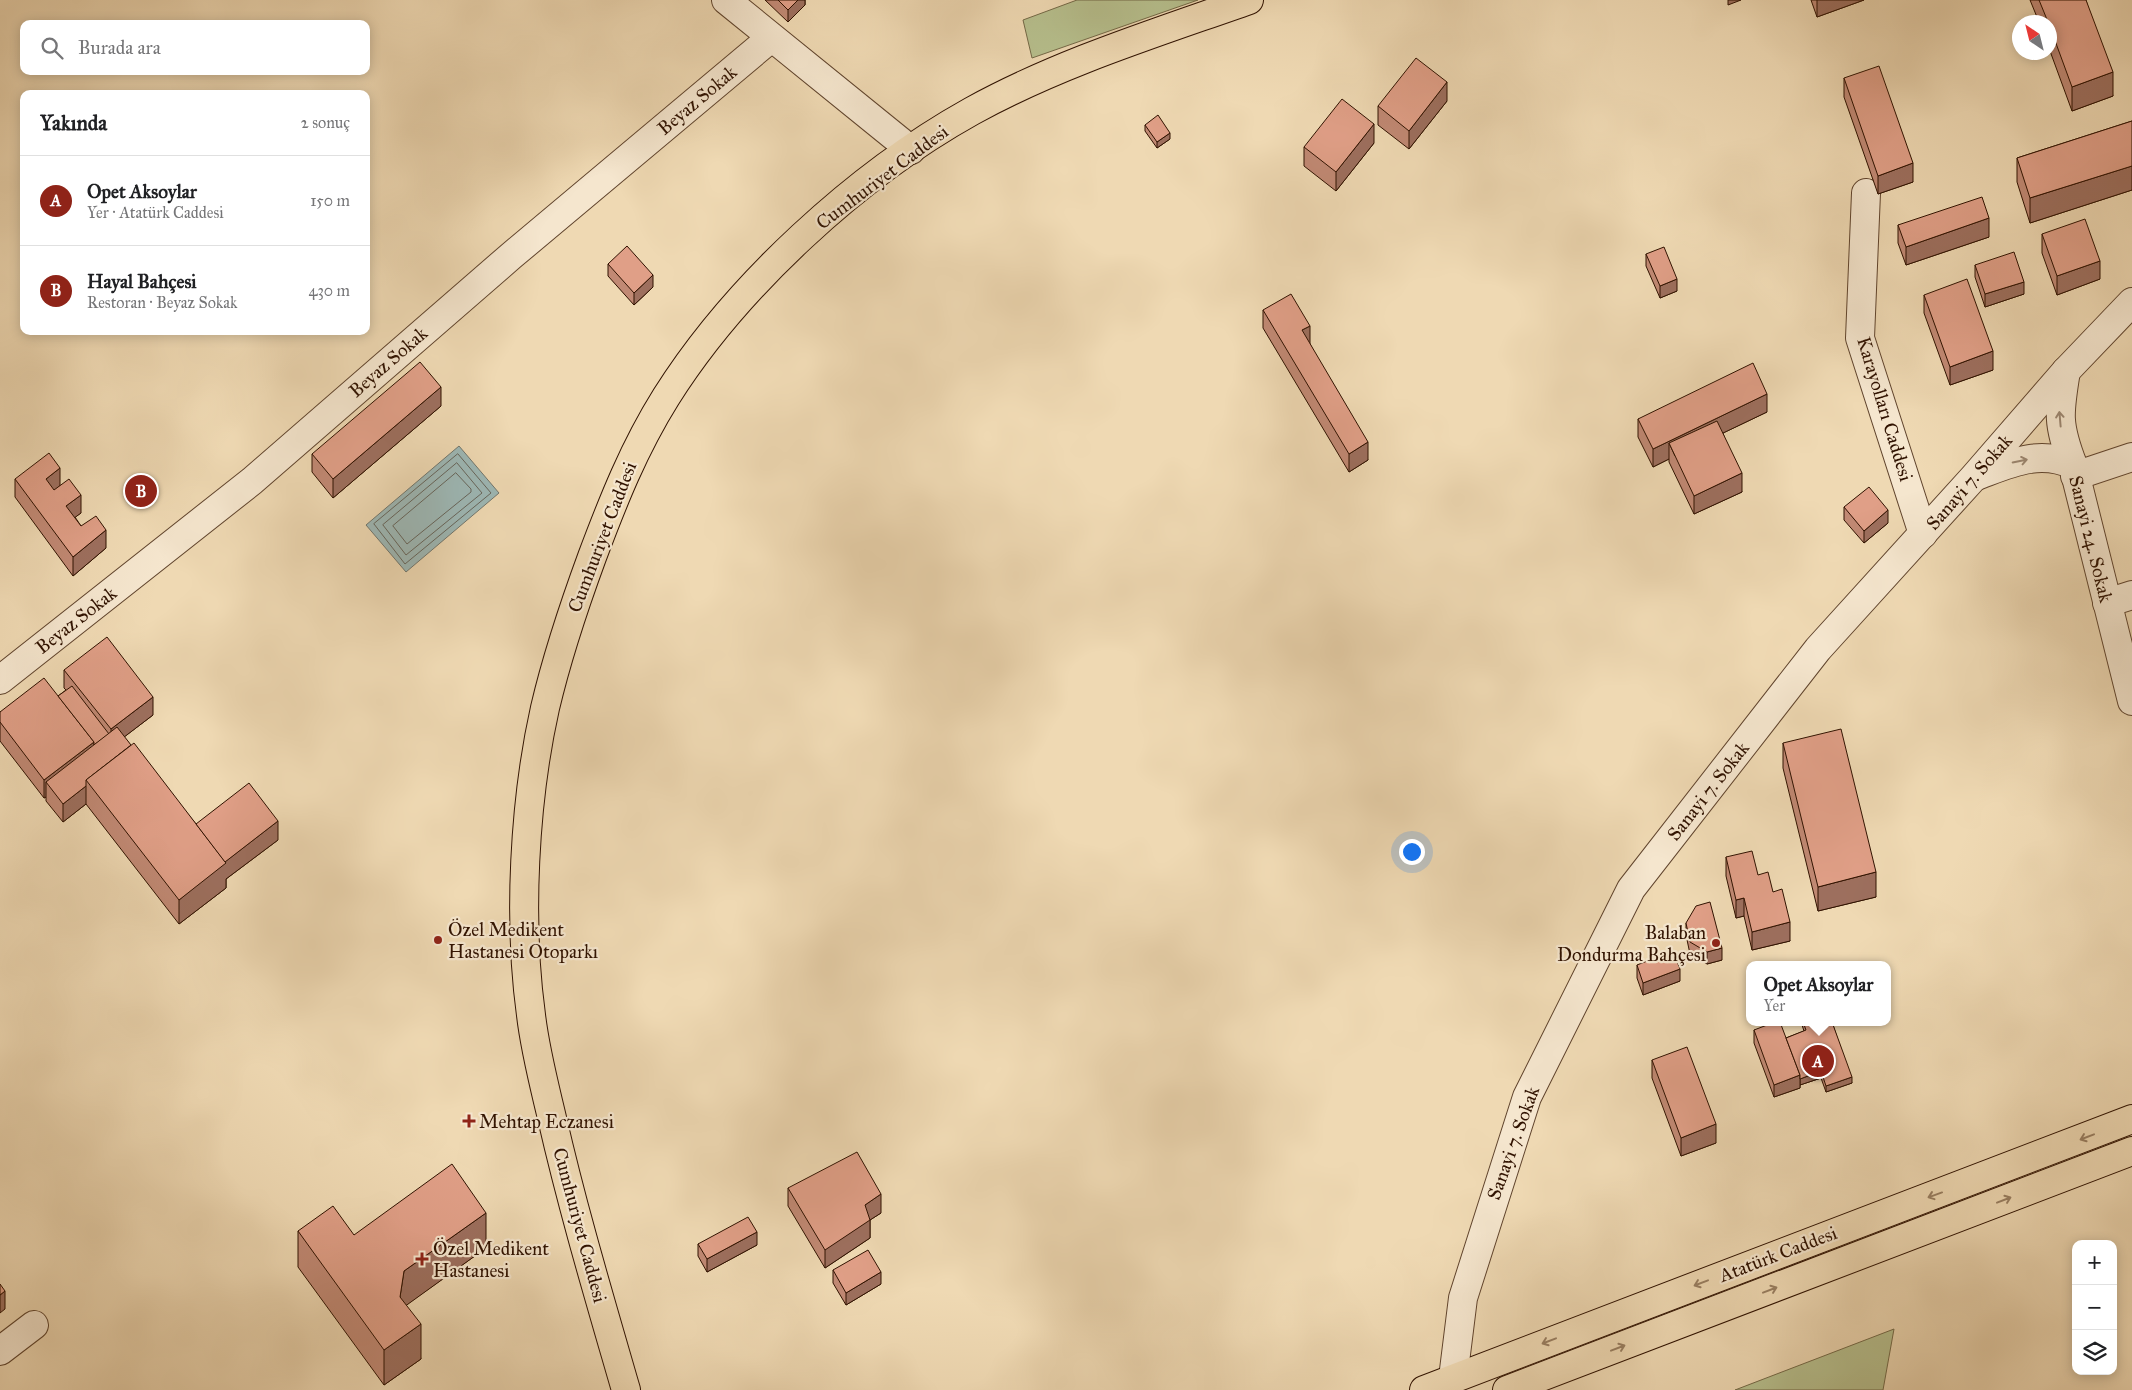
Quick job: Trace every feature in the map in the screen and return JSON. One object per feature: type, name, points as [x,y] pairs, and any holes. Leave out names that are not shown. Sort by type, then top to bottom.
[{"type":"main road","name":"Cumhuriyet Caddesi","points":[[626,1390],[574,1212],[531,1017],[525,921],[528,837],[537,747],[546,703],[576,602],[618,488],[637,446],[666,397],[724,319],[802,238],[848,197],[911,150],[971,112],[1032,82],[1082,60],[1249,0]]},
{"type":"main road","name":"Atatürk Caddesi","points":[[1424,1390],[2132,1119]]},
{"type":"main road","name":"Atatürk Caddesi","points":[[1507,1390],[2132,1151]]},
{"type":"street","points":[[726,0],[911,150]]},
{"type":"street","name":"Beyaz Sokak","points":[[0,680],[252,481],[511,256],[772,38]]},
{"type":"street","name":"Karayolları Caddesi","points":[[1866,193],[1860,338],[1923,534]]},
{"type":"street","name":"Sanayi 7. Sokak","points":[[1453,1378],[1463,1298],[1527,1097],[1632,889],[1818,649],[1974,477],[2066,371],[2132,302]]},
{"type":"street","name":"Sanayi 24. Sokak","points":[[2066,371],[2059,412],[2062,438],[2120,599],[2132,701]]},
{"type":"street","points":[[1974,477],[2013,462],[2037,458],[2058,458],[2074,471],[2132,457]]},
{"type":"street","points":[[0,1351],[34,1325]]},
{"type":"green space","points":[[1077,0],[1198,0],[1032,58],[1023,20]]},
{"type":"green space","points":[[1894,1329],[1883,1390],[1735,1390]]},
{"type":"water","points":[[459,446],[499,493],[406,572],[366,525]]},
{"type":"building","points":[[778,0],[798,0],[788,10]]},
{"type":"building","points":[[2039,0],[2086,0],[2113,72],[2072,87],[2057,46],[2057,15],[2045,15]]},
{"type":"building","points":[[1416,58],[1447,82],[1409,131],[1378,106]]},
{"type":"building","points":[[1879,66],[1913,163],[1878,176],[1844,78]]},
{"type":"building","points":[[1342,99],[1374,124],[1336,172],[1304,147]]},
{"type":"building","points":[[1158,115],[1170,133],[1157,142],[1145,125]]},
{"type":"building","points":[[2132,121],[2132,166],[2030,198],[2017,158]]},
{"type":"building","points":[[1982,197],[1989,218],[1906,247],[1898,225]]},
{"type":"building","points":[[2085,219],[2100,261],[2057,276],[2042,234]]},
{"type":"building","points":[[627,246],[653,275],[634,293],[608,264]]},
{"type":"building","points":[[1664,247],[1677,279],[1660,286],[1646,254]]},
{"type":"building","points":[[2014,252],[2024,282],[1985,294],[1975,265]]},
{"type":"building","points":[[1967,279],[1993,351],[1950,367],[1924,295]]},
{"type":"building","points":[[1291,294],[1310,326],[1302,330],[1368,442],[1349,454],[1263,310]]},
{"type":"building","points":[[420,362],[441,387],[333,479],[312,454]]},
{"type":"building","points":[[1753,363],[1767,394],[1653,449],[1638,419]]},
{"type":"building","points":[[1717,421],[1742,473],[1694,496],[1669,443]]},
{"type":"building","points":[[49,453],[60,468],[46,479],[54,490],[69,479],[81,495],[66,506],[81,526],[96,516],[106,530],[73,557],[15,479]]},
{"type":"building","points":[[1869,487],[1888,510],[1864,531],[1844,507]]},
{"type":"building","points":[[107,637],[153,697],[111,729],[64,670]]},
{"type":"building","points":[[44,678],[94,742],[44,780],[0,722],[0,712]]},
{"type":"building","points":[[72,686],[109,734],[94,745],[94,742],[58,696]]},
{"type":"building","points":[[117,727],[131,745],[86,780],[86,786],[63,804],[46,782]]},
{"type":"building","points":[[1841,729],[1876,872],[1818,887],[1783,743]]},
{"type":"building","points":[[134,743],[226,863],[179,900],[86,780]]},
{"type":"building","points":[[249,783],[278,821],[225,862],[196,824]]},
{"type":"building","points":[[1752,851],[1758,875],[1768,872],[1773,892],[1782,889],[1790,922],[1752,932],[1744,898],[1736,900],[1726,857]]},
{"type":"building","points":[[1710,902],[1722,948],[1707,952],[1690,942],[1686,923],[1696,906]]},
{"type":"building","points":[[1673,951],[1680,969],[1643,983],[1637,965]]},
{"type":"building","points":[[1764,1026],[1782,1026],[1800,1075],[1774,1085],[1754,1030]]},
{"type":"building","points":[[1804,1026],[1833,1026],[1852,1077],[1826,1086],[1821,1071],[1800,1079],[1786,1038],[1806,1030]]},
{"type":"building","points":[[1687,1047],[1716,1124],[1681,1138],[1652,1060]]},
{"type":"building","points":[[857,1152],[881,1194],[865,1205],[870,1220],[825,1250],[788,1188]]},
{"type":"building","points":[[452,1164],[486,1213],[404,1271],[400,1297],[421,1324],[384,1350],[298,1231],[333,1206],[354,1235]]},
{"type":"building","points":[[748,1217],[757,1232],[707,1259],[698,1244]]},
{"type":"building","points":[[868,1250],[881,1272],[846,1293],[833,1270]]},
{"type":"building","points":[[0,1284],[5,1291],[0,1295]]},
{"type":"place","name":"Hayal Bahçesi","points":[[141,491]]},
{"type":"place","name":"Özel Medikent Hastanesi Otoparkı","points":[[438,940]]},
{"type":"place","name":"Balaban Dondurma Bahçesi","points":[[1716,943]]},
{"type":"place","name":"Opet Aksoylar","points":[[1818,1061]]},
{"type":"place","name":"Mehtap Eczanesi","points":[[469,1121]]},
{"type":"place","name":"Özel Medikent Hastanesi","points":[[422,1259]]}]
